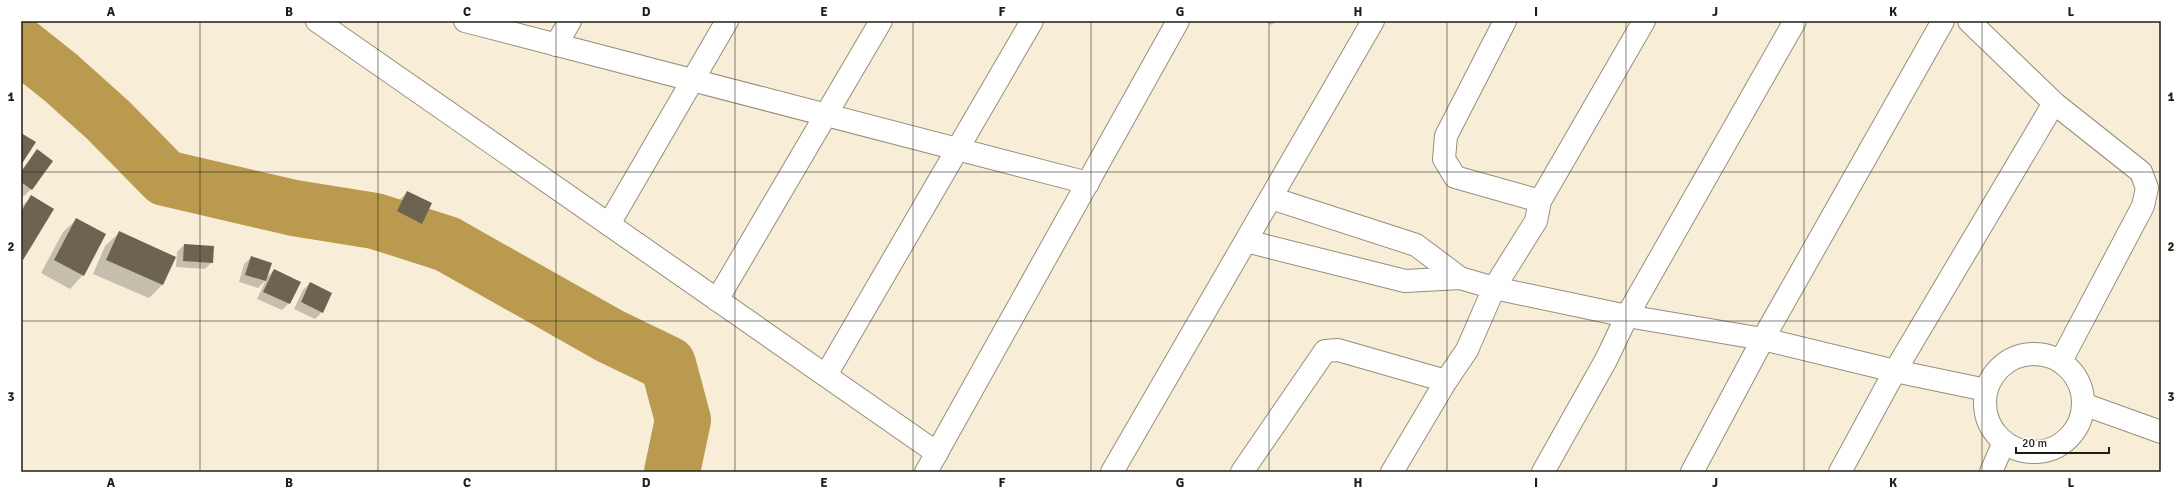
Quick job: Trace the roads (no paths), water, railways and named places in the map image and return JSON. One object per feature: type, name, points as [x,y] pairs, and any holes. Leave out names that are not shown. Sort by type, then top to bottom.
[{"type":"street","points":[[317,21],[937,453]]},
{"type":"street","points":[[465,21],[1088,183]]},
{"type":"street","points":[[556,45],[570,21]]},
{"type":"street","points":[[609,224],[727,21]]},
{"type":"street","points":[[717,300],[880,21]]},
{"type":"street","points":[[826,375],[1032,21]]},
{"type":"street","points":[[926,472],[1178,21]]},
{"type":"street","points":[[1112,472],[1373,21]]},
{"type":"street","points":[[1505,21],[1446,136],[1444,159],[1456,177],[1540,201]]},
{"type":"street","points":[[1392,472],[1446,381],[1467,350],[1494,288],[1536,221],[1540,201],[1644,21]]},
{"type":"street","points":[[1543,472],[1606,360],[1627,316],[1795,21]]},
{"type":"street","points":[[1692,472],[1763,339],[1943,21]]},
{"type":"street","points":[[1969,21],[2054,103],[2141,172],[2147,188],[2143,206],[2060,361]]},
{"type":"street","points":[[1840,472],[1895,370],[2054,103]]},
{"type":"street","points":[[1271,198],[1416,245],[1460,278]]},
{"type":"street","points":[[1246,241],[1405,281],[1460,278],[1494,288],[1627,316],[1763,339],[1986,390]]},
{"type":"street","points":[[1242,472],[1325,350],[1338,350],[1446,381]]},
{"type":"street","points":[[2036,353],[2051,356],[2060,361],[2068,367],[2080,384],[2084,404],[2082,414],[2074,432],[2055,447],[2041,452],[2022,450],[2004,442],[1993,430],[1987,420],[1984,404],[1986,390],[1995,372],[2011,359],[2036,353]]},
{"type":"street","points":[[2084,404],[2161,432]]},
{"type":"street","points":[[1991,472],[2004,442]]},
{"type":"waterway","points":[[21,46],[60,77],[108,120],[165,178],[294,208],[375,221],[447,244],[610,336],[668,364],[683,420],[672,472]]}]
